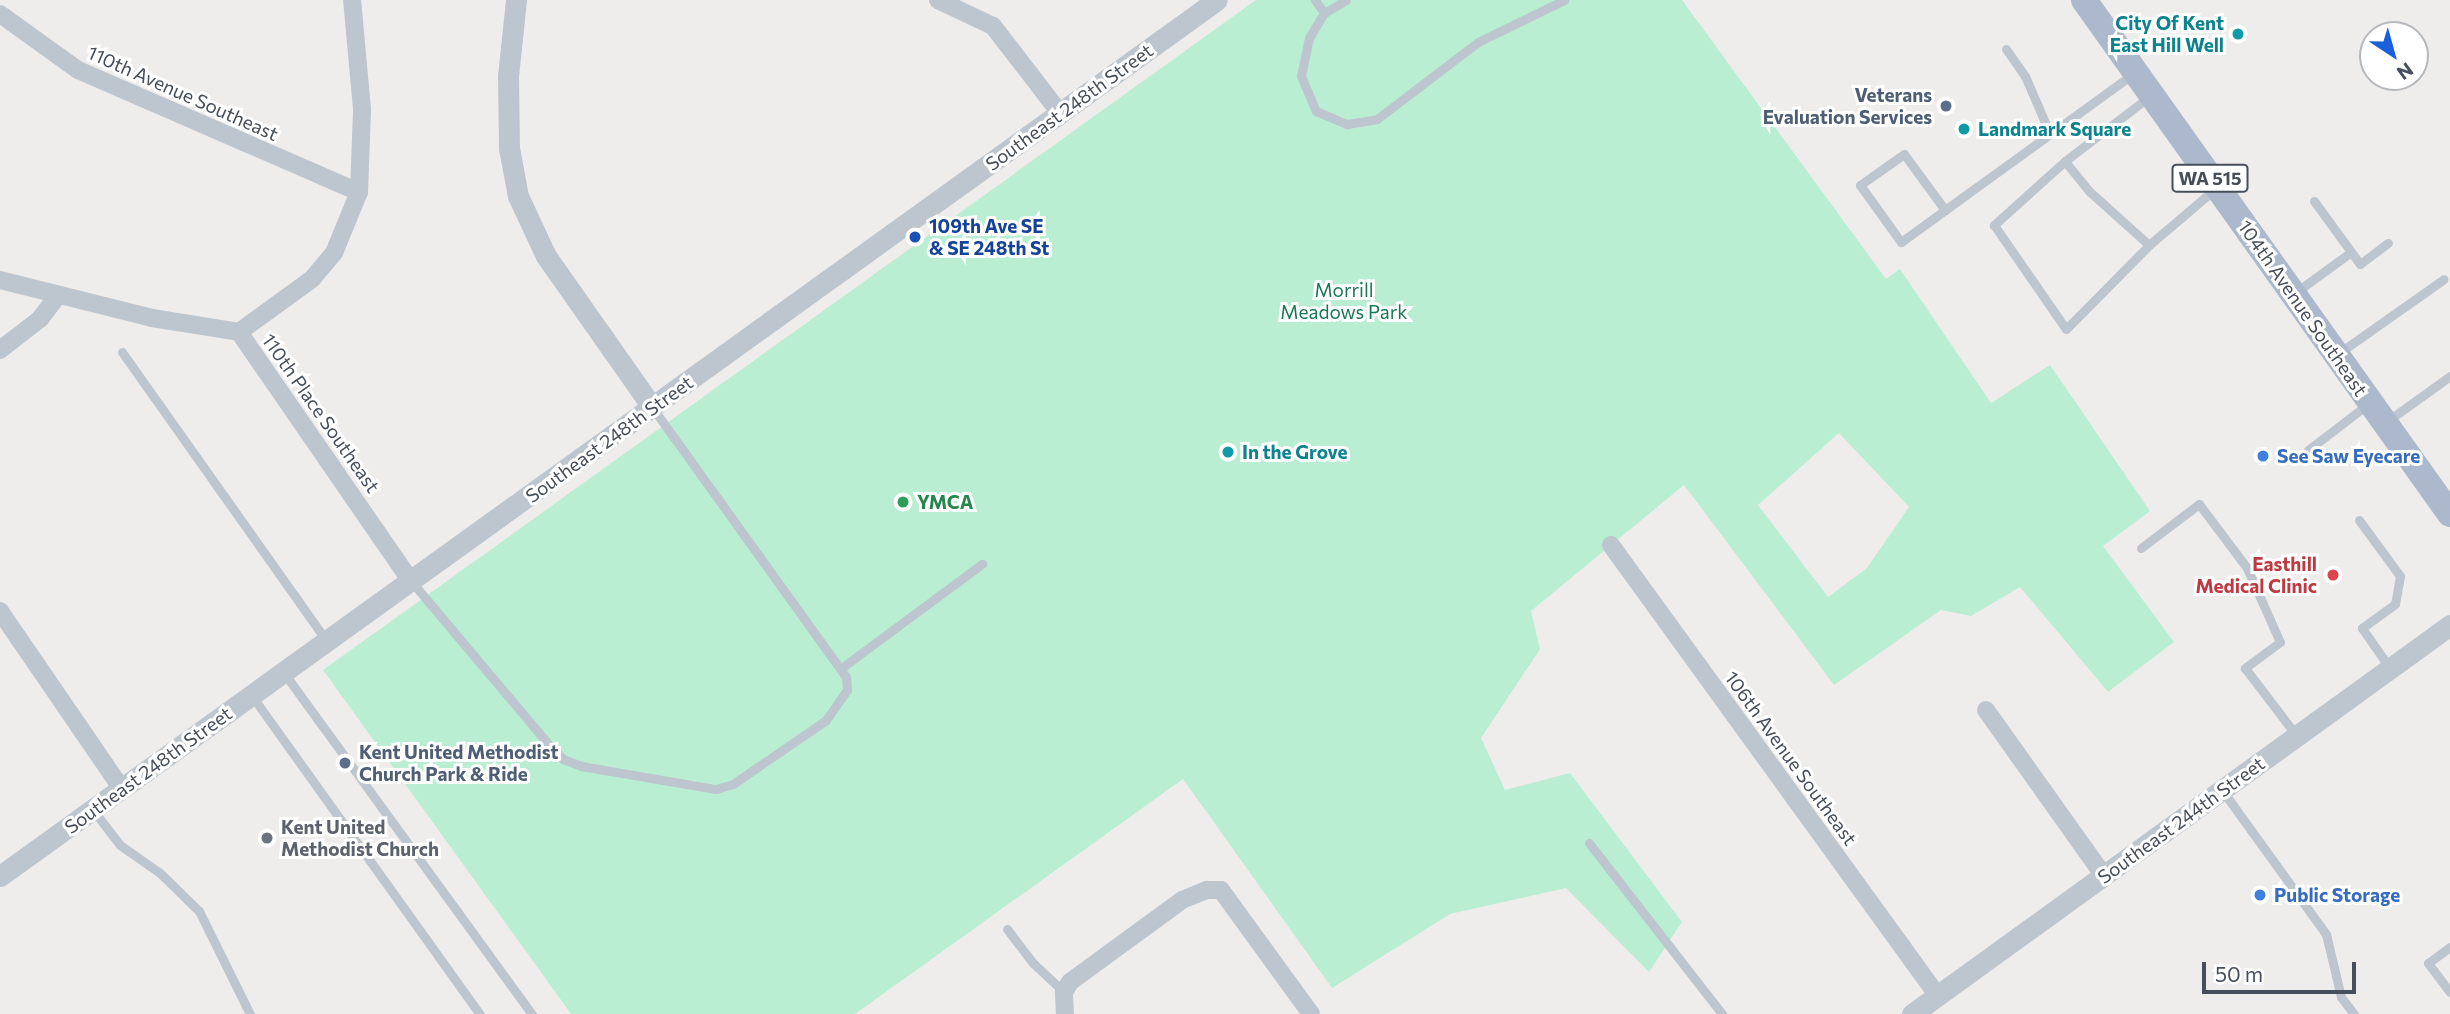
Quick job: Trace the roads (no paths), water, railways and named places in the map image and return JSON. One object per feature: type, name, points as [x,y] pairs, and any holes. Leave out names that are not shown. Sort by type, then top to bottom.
[{"type":"main road","name":"104th Avenue Southeast","points":[[2089,2],[2151,95],[2450,514]]},
{"type":"street","points":[[239,332],[312,279],[334,253],[359,192],[363,128],[352,0]]},
{"type":"street","points":[[516,0],[509,76],[509,136],[518,196],[546,256],[652,407]]},
{"type":"street","points":[[938,0],[993,26],[1060,113]]},
{"type":"street","name":"Southeast 248th Street","points":[[0,876],[1217,0]]},
{"type":"street","name":"110th Avenue Southeast","points":[[0,14],[78,70],[359,192]]},
{"type":"street","name":"110th Place Southeast","points":[[0,280],[58,295],[239,332],[411,580]]},
{"type":"street","points":[[0,350],[40,319],[58,295]]},
{"type":"street","name":"106th Avenue Southeast","points":[[1611,545],[1938,996]]},
{"type":"street","points":[[0,611],[122,789]]},
{"type":"street","name":"Southeast 244th Street","points":[[1912,1014],[2450,625]]},
{"type":"street","points":[[1986,710],[2104,876]]},
{"type":"street","points":[[1065,1014],[1064,992],[1070,982],[1195,892],[1221,890],[1311,1014]]},
{"type":"lane","points":[[1315,0],[1324,13]]},
{"type":"lane","points":[[1346,0],[1324,13],[1309,38],[1301,76],[1316,111],[1347,124],[1377,119],[1478,43],[1564,0]]},
{"type":"lane","points":[[2006,49],[2025,76],[2050,134]]},
{"type":"lane","points":[[1945,211],[1904,154],[1860,185],[1901,242],[1945,211],[2135,72]]},
{"type":"lane","points":[[2151,95],[2065,161],[1994,225],[2066,329],[2149,246],[2217,187]]},
{"type":"lane","points":[[2065,161],[2089,191],[2149,246]]},
{"type":"lane","points":[[2314,201],[2360,264],[2388,243]]},
{"type":"lane","points":[[2294,294],[2351,252]]},
{"type":"lane","points":[[2337,355],[2444,279]]},
{"type":"lane","points":[[122,352],[327,642]]},
{"type":"lane","points":[[2308,450],[2450,376]]},
{"type":"lane","points":[[411,580],[563,760],[581,766],[716,789],[733,784],[825,720],[847,690],[840,669],[652,407]]},
{"type":"lane","points":[[2141,548],[2199,504],[2248,568],[2280,642],[2245,668],[2297,736]]},
{"type":"lane","points":[[2359,520],[2400,576],[2395,604],[2362,628],[2390,669]]},
{"type":"lane","points":[[840,669],[982,564]]},
{"type":"lane","points":[[284,673],[533,1014]]},
{"type":"lane","points":[[252,695],[481,1014]]},
{"type":"lane","points":[[2222,790],[2326,934],[2341,997],[2354,1014]]},
{"type":"lane","points":[[93,810],[120,845],[169,881],[199,911],[250,1014]]},
{"type":"lane","points":[[1589,843],[1722,1014]]},
{"type":"lane","points":[[1007,929],[1033,963],[1064,992]]},
{"type":"lane","points":[[2450,947],[2428,963],[2450,992]]},
{"type":"place","name":"City Of Kent East Hill Well","points":[[2238,34]]},
{"type":"place","name":"Veterans Evaluation Services","points":[[1946,106]]},
{"type":"place","name":"Landmark Square","points":[[1964,129]]},
{"type":"place","name":"109th Ave SE & SE 248th St","points":[[915,237]]},
{"type":"place","name":"In the Grove","points":[[1228,452]]},
{"type":"place","name":"See Saw Eyecare","points":[[2263,456]]},
{"type":"place","name":"YMCA","points":[[903,502]]},
{"type":"place","name":"Easthill Medical Clinic","points":[[2333,575]]},
{"type":"place","name":"Kent United Methodist Church Park & Ride","points":[[345,763]]},
{"type":"place","name":"Kent United Methodist Church","points":[[267,838]]},
{"type":"place","name":"Public Storage","points":[[2260,895]]},
{"type":"park label","name":"Morrill Meadows Park","points":[[1344,301]]}]
